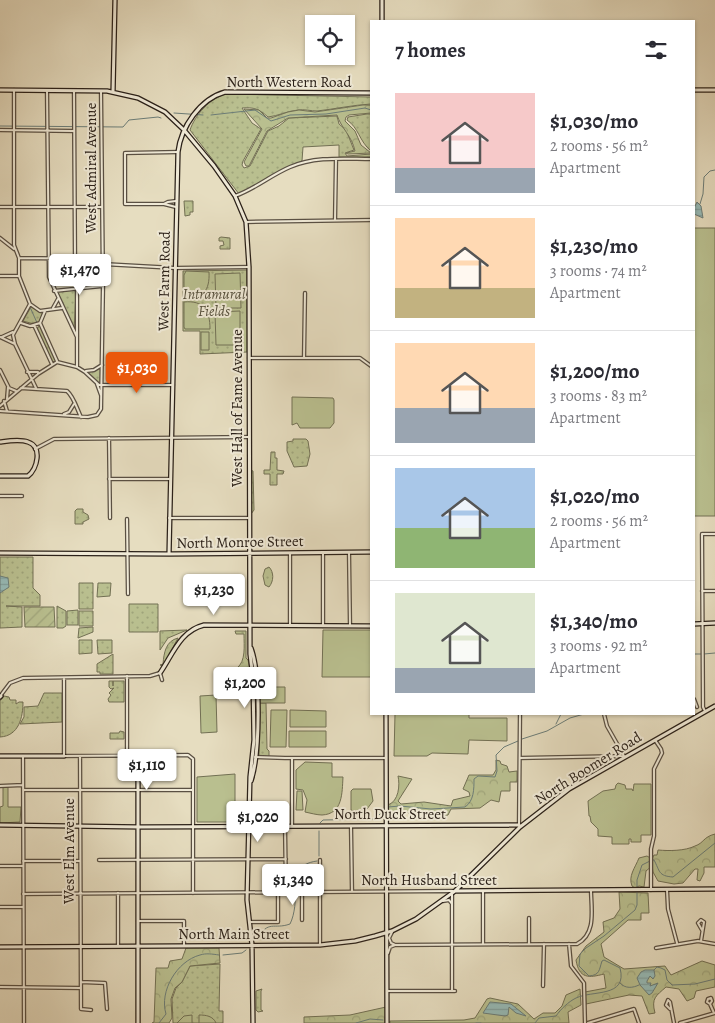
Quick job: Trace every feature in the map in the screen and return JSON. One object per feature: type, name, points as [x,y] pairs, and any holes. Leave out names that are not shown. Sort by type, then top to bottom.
[{"type":"main road","points":[[114,0],[114,92]]},
{"type":"main road","points":[[382,0],[382,20]]},
{"type":"main road","points":[[0,90],[101,90],[114,92],[138,98],[158,108],[184,130]]},
{"type":"main road","points":[[695,90],[715,90]]},
{"type":"main road","name":"North Western Road","points":[[184,130],[209,99],[225,92],[370,93]]},
{"type":"main road","name":"West Hall of Fame Avenue","points":[[184,130],[214,166],[235,196],[246,222],[249,267],[249,626],[253,678],[255,757],[250,784],[247,893],[252,944],[253,1023]]},
{"type":"main road","name":"West Farm Road","points":[[168,554],[178,152],[184,130]]},
{"type":"main road","points":[[180,141],[192,139]]},
{"type":"main road","points":[[0,442],[27,441],[32,444],[37,455],[36,465],[28,476],[0,476]]},
{"type":"main road","name":"North Monroe Street","points":[[0,554],[370,552]]},
{"type":"main road","points":[[695,624],[715,623]]},
{"type":"main road","points":[[160,673],[181,638],[197,627],[204,625],[370,626]]},
{"type":"main road","name":"North Boomer Road","points":[[386,933],[416,919],[443,901],[464,883],[520,826],[569,789],[624,756],[715,706]]},
{"type":"main road","points":[[386,715],[388,1023]]},
{"type":"main road","points":[[0,756],[64,756]]},
{"type":"main road","points":[[138,756],[138,1023]]},
{"type":"main road","name":"North Duck Street","points":[[0,825],[520,826]]},
{"type":"main road","points":[[464,883],[466,891]]},
{"type":"main road","name":"North Husband Street","points":[[454,892],[715,889]]},
{"type":"main road","points":[[386,933],[387,966]]},
{"type":"main road","name":"North Main Street","points":[[0,947],[320,945],[356,941],[386,933]]},
{"type":"street","points":[[14,90],[15,250],[18,258],[19,276],[30,304],[40,311],[62,308]]},
{"type":"street","points":[[47,90],[48,277],[77,337]]},
{"type":"street","points":[[74,90],[75,258]]},
{"type":"street","name":"West Admiral Avenue","points":[[101,90],[102,398]]},
{"type":"street","points":[[0,130],[14,128],[74,128]]},
{"type":"street","points":[[177,207],[164,204],[125,204],[125,152],[178,152]]},
{"type":"street","points":[[335,220],[336,159]]},
{"type":"street","points":[[235,196],[295,165],[313,160],[370,159]]},
{"type":"street","points":[[164,204],[177,201]]},
{"type":"street","points":[[0,207],[102,207]]},
{"type":"street","points":[[246,222],[370,220]]},
{"type":"street","points":[[0,238],[15,250]]},
{"type":"street","points":[[18,258],[103,259]]},
{"type":"street","points":[[103,264],[175,268],[249,267]]},
{"type":"street","points":[[0,276],[19,276]]},
{"type":"street","points":[[54,291],[103,286]]},
{"type":"street","points":[[77,288],[77,367]]},
{"type":"street","points":[[304,358],[305,293]]},
{"type":"street","points":[[53,308],[58,299]]},
{"type":"street","points":[[30,304],[13,338],[36,388]]},
{"type":"street","points":[[45,311],[40,323],[58,362]]},
{"type":"street","points":[[19,323],[34,325],[40,323]]},
{"type":"street","points":[[34,325],[52,365]]},
{"type":"street","points":[[1,337],[15,331]]},
{"type":"street","points":[[1,337],[15,344]]},
{"type":"street","points":[[249,358],[360,358],[370,365]]},
{"type":"street","points":[[0,406],[38,374],[58,362],[77,367],[85,372],[97,384],[102,398],[101,409],[97,416],[81,417],[0,411]]},
{"type":"street","points":[[85,372],[94,370],[102,365]]},
{"type":"street","points":[[0,370],[8,387],[5,408],[8,411]]},
{"type":"street","points":[[27,372],[38,372],[38,374]]},
{"type":"street","points":[[97,384],[173,385]]},
{"type":"street","points":[[8,387],[17,391]]},
{"type":"street","points":[[20,388],[67,391],[70,393],[81,417]]},
{"type":"street","points":[[63,415],[70,412],[74,404]]},
{"type":"street","points":[[109,438],[110,518]]},
{"type":"street","points":[[35,449],[54,439],[249,438]]},
{"type":"street","points":[[109,479],[170,479]]},
{"type":"street","points":[[0,496],[22,496]]},
{"type":"street","points":[[169,518],[248,518]]},
{"type":"street","points":[[127,519],[128,594]]},
{"type":"street","points":[[705,711],[703,707],[702,534],[715,534]]},
{"type":"street","points":[[290,553],[290,626]]},
{"type":"street","points":[[323,553],[323,626]]},
{"type":"street","points":[[349,553],[350,626]]},
{"type":"street","points":[[702,591],[715,591]]},
{"type":"street","points":[[0,696],[10,683],[19,678],[150,676],[160,673],[162,680]]},
{"type":"street","points":[[127,676],[127,756]]},
{"type":"street","points":[[64,678],[64,756],[188,755],[193,759],[193,893]]},
{"type":"street","points":[[695,702],[697,707]]},
{"type":"street","points":[[520,715],[520,826]]},
{"type":"street","points":[[520,758],[624,756],[607,726],[604,715]]},
{"type":"street","points":[[650,890],[650,849],[654,836],[654,769],[662,753],[655,740]]},
{"type":"street","points":[[23,756],[24,1023]]},
{"type":"street","name":"West Elm Avenue","points":[[80,756],[81,1009],[91,1010]]},
{"type":"street","points":[[255,757],[386,758]]},
{"type":"street","points":[[292,758],[292,826]]},
{"type":"street","points":[[0,786],[23,785]]},
{"type":"street","points":[[23,790],[193,790]]},
{"type":"street","points":[[285,826],[286,892]]},
{"type":"street","points":[[351,826],[352,892]]},
{"type":"street","points":[[100,860],[286,860]]},
{"type":"street","points":[[320,860],[320,945]]},
{"type":"street","points":[[23,861],[80,861]]},
{"type":"street","points":[[0,866],[23,866]]},
{"type":"street","points":[[388,953],[390,947],[395,945],[569,944],[582,941],[590,931],[592,922],[591,890]]},
{"type":"street","points":[[667,890],[670,921],[678,944]]},
{"type":"street","points":[[483,891],[483,944]]},
{"type":"street","points":[[250,922],[278,922],[278,892]]},
{"type":"street","points":[[302,892],[302,920]]},
{"type":"street","points":[[452,990],[452,904],[454,892]]},
{"type":"street","name":"North Husband Street","points":[[23,894],[454,892]]},
{"type":"street","points":[[118,893],[118,946]]},
{"type":"street","points":[[443,901],[449,900],[452,904]]},
{"type":"street","points":[[0,907],[23,907]]},
{"type":"street","points":[[529,918],[529,944]]},
{"type":"street","points":[[138,921],[184,921],[184,945]]},
{"type":"street","points":[[701,941],[702,930]]},
{"type":"street","points":[[392,931],[389,938],[391,943],[395,945]]},
{"type":"street","points":[[656,948],[701,941],[715,944]]},
{"type":"street","points":[[544,944],[544,986]]},
{"type":"street","points":[[569,944],[571,966],[584,983],[586,1023],[634,1010],[639,1023]]},
{"type":"street","points":[[81,982],[105,983],[107,1009]]},
{"type":"street","points":[[0,988],[81,988]]},
{"type":"street","points":[[387,991],[455,991]]},
{"type":"street","points":[[680,1023],[714,1013],[710,1004]]},
{"type":"street","points":[[670,1009],[674,1023]]},
{"type":"green space","points":[[226,94],[370,97],[370,104],[317,111],[290,111],[268,117],[256,109],[242,108],[252,123],[261,129],[243,161],[242,165],[244,168],[250,166],[268,131],[279,126],[289,118],[337,116],[339,124],[346,130],[354,150],[345,153],[347,156],[370,154],[370,157],[339,157],[339,145],[303,147],[302,161],[239,194],[190,130],[195,119],[204,108],[220,96]]},
{"type":"green space","points":[[370,105],[370,113],[349,115],[345,121],[355,131],[361,145],[370,153],[346,153],[355,151],[337,115],[288,118],[267,131],[249,166],[246,166],[244,162],[262,129],[244,109],[259,110],[267,118],[299,110],[315,112]]},
{"type":"green space","points":[[370,114],[370,150],[347,120],[348,117]]},
{"type":"green space","points":[[184,201],[193,201],[193,212],[190,212],[190,215],[185,216]]},
{"type":"green space","points":[[695,228],[715,228],[715,516],[695,516]]},
{"type":"green space","points":[[221,237],[230,238],[230,249],[220,249],[220,246],[224,245],[223,241],[219,241]]},
{"type":"green space","name":"Intramural Fields","points":[[247,270],[247,352],[200,354],[200,331],[183,331],[183,271]]},
{"type":"green space","points":[[186,271],[209,272],[207,289],[201,296],[184,299],[184,275]]},
{"type":"green space","points":[[240,273],[241,308],[216,308],[215,274]]},
{"type":"green space","points":[[73,289],[76,292],[74,332],[57,292]]},
{"type":"green space","points":[[184,302],[196,303],[204,308],[209,317],[210,329],[185,329]]},
{"type":"green space","points":[[31,307],[43,312],[39,323],[34,324],[23,321]]},
{"type":"green space","points":[[240,311],[240,345],[216,345],[215,312]]},
{"type":"green space","points":[[39,326],[56,360],[55,362],[52,362],[37,329]]},
{"type":"green space","points":[[201,332],[209,332],[209,350],[201,350]]},
{"type":"green space","points":[[102,365],[102,385],[99,385],[85,372]]},
{"type":"green space","points":[[292,397],[333,398],[334,423],[330,428],[300,428],[297,423],[292,425]]},
{"type":"green space","points":[[293,439],[306,439],[308,441],[310,454],[307,466],[294,467],[287,451],[287,442],[293,441]]},
{"type":"green space","points":[[271,452],[275,452],[275,458],[277,458],[277,470],[284,471],[283,474],[277,474],[277,485],[270,485],[270,474],[264,474],[264,470],[270,470]]},
{"type":"green space","points":[[248,469],[253,471],[254,510],[248,518]]},
{"type":"green space","points":[[83,509],[83,512],[88,515],[89,519],[83,522],[83,524],[75,524],[75,511]]},
{"type":"green space","points":[[0,557],[33,557],[33,588],[40,595],[40,606],[6,606],[22,607],[22,627],[0,628]]},
{"type":"green space","points":[[269,567],[273,577],[269,587],[265,585],[263,576],[265,569]]},
{"type":"green space","points":[[79,583],[93,583],[93,609],[79,609]]},
{"type":"green space","points":[[98,583],[111,583],[110,596],[97,597]]},
{"type":"green space","points":[[129,604],[158,604],[158,632],[129,632]]},
{"type":"green space","points":[[57,606],[66,611],[66,626],[63,628],[57,628]]},
{"type":"green space","points":[[24,607],[54,607],[55,627],[25,627]]},
{"type":"green space","points":[[78,610],[78,625],[67,625],[67,611]]},
{"type":"green space","points":[[79,611],[93,611],[93,626],[79,626]]},
{"type":"green space","points":[[93,627],[93,632],[78,638],[79,628]]},
{"type":"green space","points":[[187,630],[168,638],[160,650],[160,631]]},
{"type":"green space","points":[[323,630],[370,630],[370,677],[322,677]]},
{"type":"green space","points":[[235,631],[246,631],[246,658],[250,669],[244,674],[237,668],[243,657],[244,634],[236,634]]},
{"type":"green space","points":[[178,638],[163,666],[160,665],[163,664],[168,644]]},
{"type":"green space","points":[[79,640],[92,640],[92,653],[79,654]]},
{"type":"green space","points":[[97,640],[112,640],[112,653],[98,654]]},
{"type":"green space","points":[[113,654],[113,674],[100,674],[100,672],[97,672],[97,664]]},
{"type":"green space","points":[[109,681],[124,681],[124,702],[109,702],[108,699],[111,695],[109,693],[114,688],[111,689],[109,687]]},
{"type":"green space","points":[[259,687],[285,687],[285,703],[259,703]]},
{"type":"green space","points":[[44,693],[62,693],[62,722],[20,724],[24,717],[24,707],[38,706]]},
{"type":"green space","points":[[216,695],[217,732],[201,733],[200,696]]},
{"type":"green space","points":[[4,696],[9,697],[10,700],[16,700],[16,704],[23,702],[23,708],[19,725],[16,729],[6,736],[0,737],[0,701]]},
{"type":"green space","points":[[259,703],[266,703],[267,749],[269,751],[269,758],[259,757]]},
{"type":"green space","points":[[271,710],[287,710],[286,747],[270,747]]},
{"type":"green space","points":[[290,710],[326,711],[326,727],[290,727]]},
{"type":"green space","points":[[395,715],[469,715],[469,718],[507,718],[507,741],[469,740],[468,754],[432,753],[427,756],[394,756]]},
{"type":"green space","points":[[120,731],[124,732],[124,739],[110,739],[110,733],[119,733]]},
{"type":"green space","points":[[289,731],[326,731],[326,747],[289,747]]},
{"type":"green space","points":[[496,760],[507,766],[509,772],[517,771],[517,782],[510,782],[510,791],[501,791],[499,802],[491,800],[480,808],[451,809],[448,815],[443,816],[434,812],[427,815],[422,812],[418,816],[415,814],[411,817],[408,812],[394,818],[389,812],[388,805],[392,803],[398,792],[398,776],[412,779],[398,801],[401,804],[424,802],[451,806],[453,800],[470,796],[469,792],[463,789],[469,775],[493,775],[496,770]]},
{"type":"green space","points":[[305,762],[332,763],[332,777],[343,777],[340,802],[338,807],[329,814],[320,815],[305,812],[307,800],[303,790],[296,789],[296,770]]},
{"type":"green space","points":[[235,774],[235,822],[197,822],[197,777]]},
{"type":"green space","points":[[618,783],[625,785],[626,789],[632,789],[633,791],[634,784],[651,784],[651,835],[641,835],[641,842],[631,842],[631,839],[629,839],[629,844],[612,844],[612,837],[598,836],[598,829],[591,822],[588,801],[603,791],[615,789]]},
{"type":"green space","points":[[3,787],[8,787],[8,807],[21,807],[20,822],[0,823],[0,807],[3,806]]},
{"type":"green space","points":[[353,789],[371,789],[373,801],[367,809],[351,810],[351,791]]},
{"type":"green space","points":[[297,791],[302,791],[303,810],[296,810]]},
{"type":"green space","points":[[715,834],[715,867],[704,867],[704,873],[700,881],[697,880],[698,869],[695,869],[683,883],[674,884],[658,881],[652,866],[646,871],[644,887],[639,886],[635,888],[632,886],[631,875],[639,858],[647,856],[652,859],[654,855],[657,855],[658,850],[691,848]]},
{"type":"green space","points":[[619,892],[648,893],[649,913],[641,913],[641,920],[628,920],[601,944],[604,957],[624,969],[665,966],[671,975],[702,961],[715,965],[715,987],[696,991],[694,998],[687,1001],[679,989],[666,987],[655,998],[655,1013],[649,1014],[642,996],[629,995],[586,1004],[585,992],[606,988],[604,974],[586,976],[582,974],[576,960],[586,946],[604,932],[603,922],[614,918],[620,909]]},
{"type":"green space","points":[[186,948],[219,948],[220,963],[190,966],[182,982],[175,988],[171,999],[172,1018],[169,1023],[152,1023],[154,1022],[156,968],[168,968],[170,961],[182,959]]},
{"type":"green space","points":[[220,964],[219,1011],[223,1011],[223,1023],[173,1023],[172,999],[176,988],[182,982],[190,966]]},
{"type":"green space","points":[[262,989],[261,1010],[263,1011],[258,1012],[256,1010],[256,991]]},
{"type":"green space","points":[[580,989],[581,1005],[568,1012],[569,1023],[390,1023],[390,1021],[464,1020],[475,1018],[487,999],[490,998],[518,1004],[534,1019],[543,1013],[555,1013],[562,1006],[566,995]]},
{"type":"green space","points":[[386,1007],[385,1023],[304,1023],[304,1017],[350,1015]]},
{"type":"green space","points":[[192,1015],[192,1023],[177,1023],[184,1016]]},
{"type":"green space","points":[[199,1015],[209,1016],[216,1023],[199,1023]]},
{"type":"water","points":[[697,202],[701,206],[703,218],[695,214]]},
{"type":"water","points":[[0,576],[8,578],[9,587],[0,593]]},
{"type":"water","points":[[645,970],[654,970],[655,976],[653,979],[650,976],[647,981],[647,983],[651,983],[650,986],[658,983],[649,995],[640,985],[637,978]]},
{"type":"water","points":[[490,1002],[511,1004],[526,1016],[516,1013],[509,1007],[508,1015],[505,1016],[483,1013]]},
{"type":"waterway","points":[[211,115],[255,110],[271,121],[290,115],[326,114],[365,108],[370,110]]},
{"type":"waterway","points":[[174,113],[203,115]]},
{"type":"waterway","points":[[0,126],[123,127],[129,120],[161,118]]},
{"type":"waterway","points":[[700,204],[703,194],[704,177],[710,171],[715,170]]},
{"type":"waterway","points":[[30,307],[38,325]]},
{"type":"waterway","points":[[704,654],[715,653]]},
{"type":"waterway","points":[[695,654],[701,654]]},
{"type":"waterway","points":[[556,724],[560,715]]},
{"type":"waterway","points":[[522,739],[547,731],[570,718],[580,715]]},
{"type":"waterway","points":[[388,807],[400,806],[431,809],[465,807],[472,798],[474,779],[478,776],[495,777],[497,771],[496,755],[504,747],[518,741]]},
{"type":"waterway","points":[[320,823],[323,820],[374,819],[385,810]]},
{"type":"waterway","points":[[319,831],[319,856]]},
{"type":"waterway","points":[[535,1023],[539,1018],[556,1016],[576,998],[614,989],[619,984],[621,978],[620,968],[604,960],[597,973],[589,976],[579,966],[580,954],[635,910],[637,905],[637,880],[642,865],[654,860],[662,874],[673,877],[715,843]]},
{"type":"waterway","points":[[257,939],[268,927],[290,924],[295,902],[294,876],[303,866],[317,861]]},
{"type":"waterway","points":[[223,955],[242,953],[246,950]]},
{"type":"waterway","points":[[159,1023],[166,1014],[165,996],[177,970],[192,958],[200,955],[219,955]]},
{"type":"waterway","points":[[654,970],[657,967],[665,970],[667,980],[672,985],[695,984],[715,979]]},
{"type":"waterway","points":[[620,983],[629,987],[639,985]]},
{"type":"waterway","points":[[356,1023],[370,1019],[383,1020]]},
{"type":"waterway","points":[[476,1023],[481,1023]]}]
